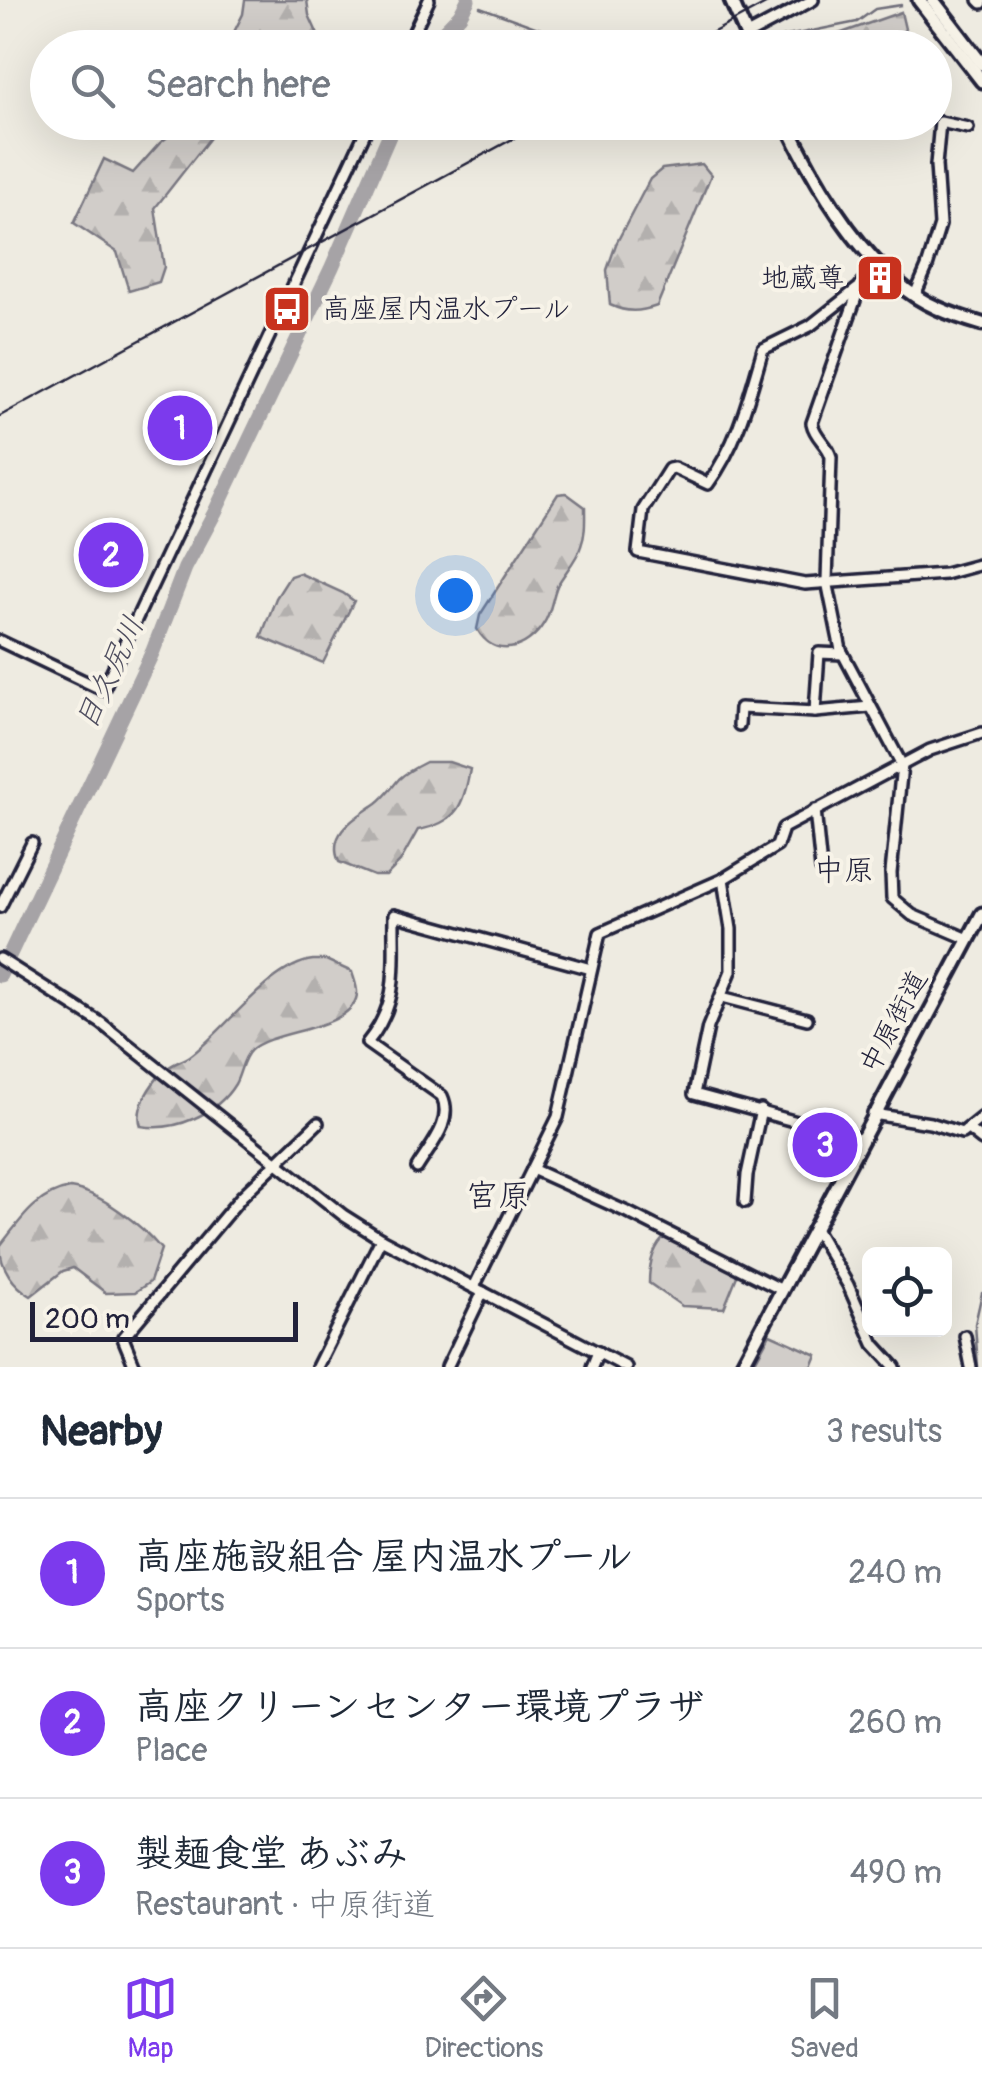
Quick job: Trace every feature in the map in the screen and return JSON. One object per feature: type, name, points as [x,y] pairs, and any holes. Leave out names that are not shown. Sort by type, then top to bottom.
[{"type":"main road","points":[[731,0],[745,30]]},
{"type":"main road","points":[[919,0],[942,30]]},
{"type":"main road","points":[[934,0],[982,64]]},
{"type":"main road","points":[[952,42],[982,81]]},
{"type":"main road","points":[[796,140],[825,190],[876,261],[899,285],[958,317],[982,324]]},
{"type":"main road","name":"中原街道","points":[[741,1367],[966,938],[981,918]]},
{"type":"street","points":[[415,30],[429,0]]},
{"type":"street","points":[[768,30],[813,0]]},
{"type":"street","points":[[952,125],[968,128]]},
{"type":"street","points":[[0,641],[103,690],[362,140]]},
{"type":"street","points":[[915,295],[940,225],[938,140]]},
{"type":"street","points":[[876,261],[860,286],[812,424],[831,457],[827,580],[843,654],[902,766],[892,898],[912,915],[966,938]]},
{"type":"street","points":[[860,286],[810,326],[764,349],[736,440],[723,464],[708,484],[669,469],[643,510],[638,552],[805,584],[946,574],[982,564]]},
{"type":"street","points":[[814,712],[819,654],[843,654]]},
{"type":"street","points":[[739,726],[740,708],[814,712],[870,707]]},
{"type":"street","points":[[447,1367],[478,1290],[558,1118],[600,933],[724,879],[777,846],[783,828],[930,750],[982,733]]},
{"type":"street","points":[[815,810],[820,869]]},
{"type":"street","points":[[0,907],[32,843]]},
{"type":"street","points":[[724,879],[731,971],[708,1027],[694,1094],[860,1139]]},
{"type":"street","points":[[417,1168],[442,1128],[447,1107],[442,1096],[367,1042],[383,1024],[391,1003],[394,915],[590,969]]},
{"type":"street","points":[[0,959],[101,1022],[343,1216],[626,1367]]},
{"type":"street","points":[[722,996],[807,1018]]},
{"type":"street","points":[[745,1202],[761,1110]]},
{"type":"street","points":[[873,1114],[930,1123],[954,1133],[962,1133],[982,1117]]},
{"type":"street","points":[[135,1367],[124,1338],[242,1196],[318,1123]]},
{"type":"street","points":[[968,1128],[982,1140]]},
{"type":"street","points":[[532,1169],[782,1290]]},
{"type":"street","points":[[814,1227],[848,1285],[874,1344],[894,1367]]},
{"type":"street","points":[[317,1367],[380,1239]]},
{"type":"street","points":[[965,1336],[971,1367]]},
{"type":"street","points":[[592,1367],[598,1352]]},
{"type":"green space","points":[[245,0],[307,0],[316,30],[235,30]]},
{"type":"green space","points":[[901,12],[905,29],[904,30],[850,30]]},
{"type":"green space","points":[[208,140],[155,208],[164,267],[159,282],[129,291],[117,252],[74,223],[104,159],[133,173],[160,143]]},
{"type":"green space","points":[[702,164],[711,175],[657,306],[634,311],[610,305],[607,270],[650,179],[662,169]]},
{"type":"green space","points":[[566,493],[585,507],[584,536],[577,556],[557,586],[546,619],[537,632],[511,648],[492,645],[477,629],[480,615],[558,494]]},
{"type":"green space","points":[[299,573],[354,601],[323,663],[261,637],[276,598],[290,576]]},
{"type":"green space","points":[[426,762],[449,762],[470,769],[465,793],[450,817],[418,830],[400,862],[386,876],[374,876],[339,862],[337,842],[346,826],[380,800],[402,776]]},
{"type":"green space","points":[[326,960],[352,972],[357,995],[352,1007],[327,1023],[251,1050],[235,1084],[206,1112],[168,1126],[141,1126],[142,1104],[164,1071],[204,1045],[264,986],[297,965]]},
{"type":"green space","points":[[70,1188],[120,1211],[161,1249],[150,1282],[135,1292],[106,1293],[73,1268],[63,1271],[31,1296],[14,1282],[2,1262],[0,1246],[38,1202]]},
{"type":"green space","points":[[667,1235],[708,1245],[737,1276],[724,1308],[682,1306],[649,1283],[653,1257]]},
{"type":"green space","points":[[770,1334],[817,1355],[812,1367],[752,1367]]},
{"type":"waterway","name":"目久尻川","points":[[445,30],[468,0]]},
{"type":"waterway","points":[[817,30],[857,22],[875,9],[901,5]]},
{"type":"waterway","points":[[480,7],[543,30]]},
{"type":"waterway","name":"目久尻川","points":[[0,975],[153,651],[185,568],[332,267],[387,140]]},
{"type":"waterway","points":[[978,1367],[975,1324],[982,1293]]},
{"type":"railway","points":[[717,30],[773,0]]},
{"type":"railway","points":[[0,416],[511,140]]},
{"type":"place","name":"地蔵尊","points":[[880,278]]},
{"type":"place","name":"高座屋内温水プール","points":[[287,309]]},
{"type":"place","name":"高座施設組合 屋内温水プール","points":[[180,428]]},
{"type":"place","name":"高座クリーンセンター環境プラザ","points":[[111,555]]},
{"type":"place","name":"製麺食堂 あぶみ","points":[[825,1145]]},
{"type":"district","name":"中原","points":[[844,870]]},
{"type":"district","name":"宮原","points":[[498,1196]]}]
